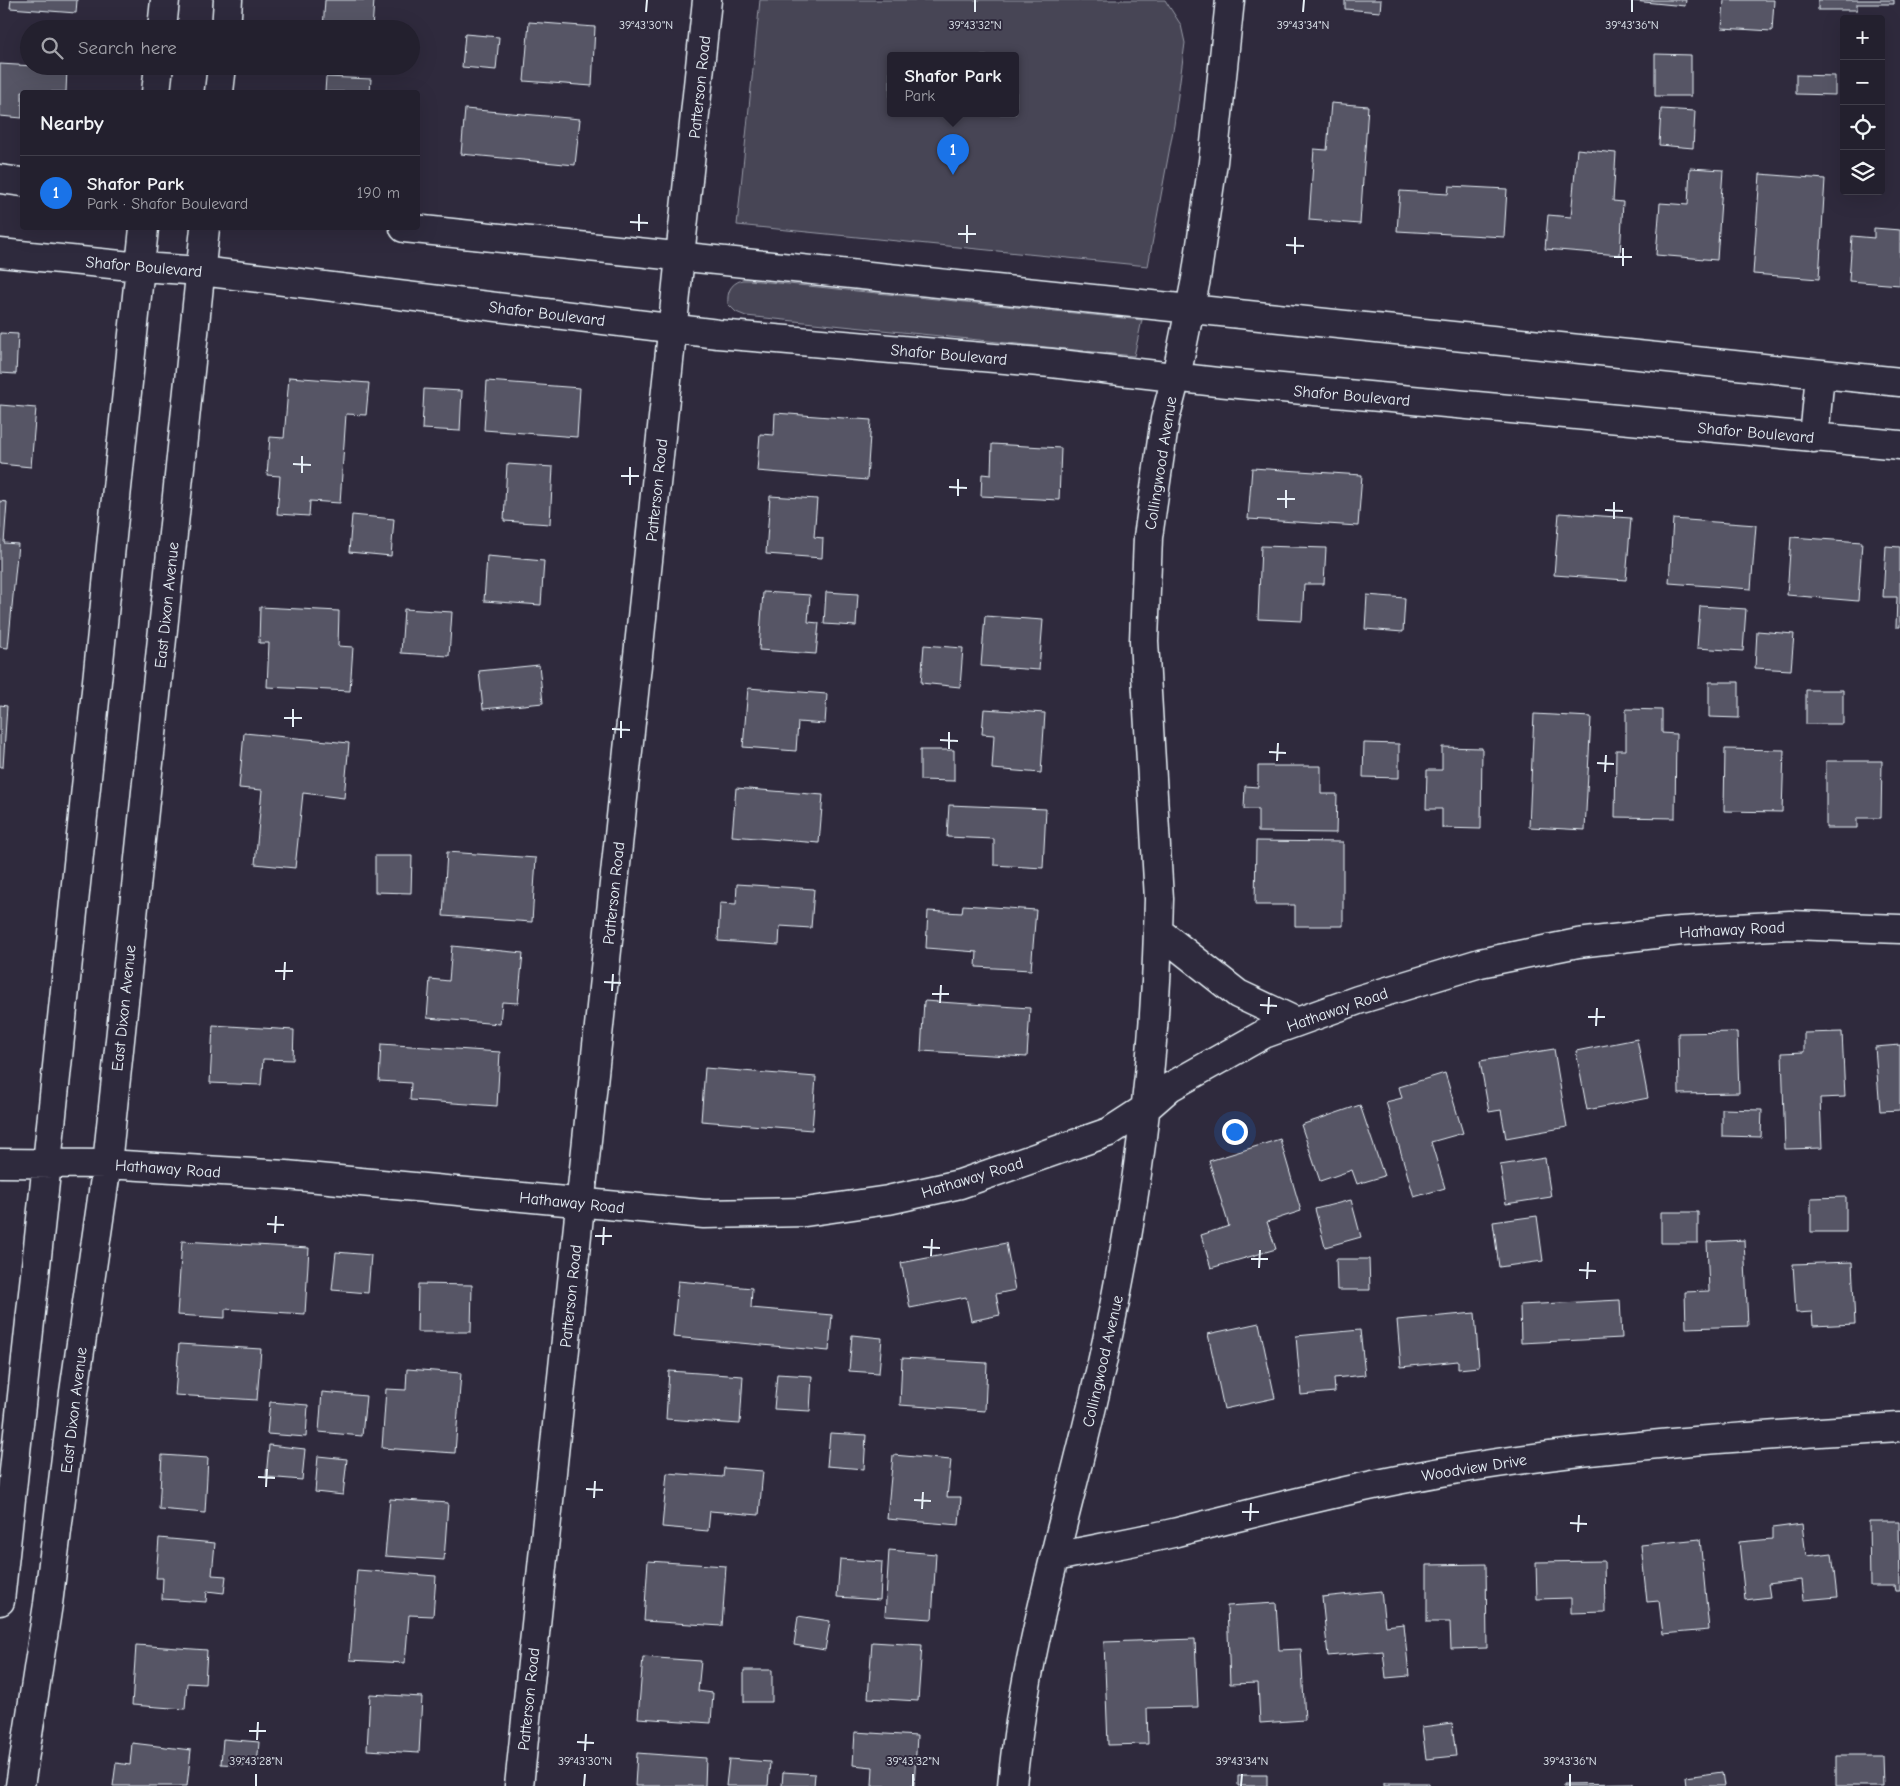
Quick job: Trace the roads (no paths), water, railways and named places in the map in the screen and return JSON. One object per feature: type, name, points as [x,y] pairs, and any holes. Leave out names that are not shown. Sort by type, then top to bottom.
[{"type":"street","points":[[163,20],[165,0]]},
{"type":"street","points":[[227,20],[228,0]]},
{"type":"street","name":"Patterson Road","points":[[519,1786],[674,329],[707,0]]},
{"type":"street","name":"Collingwood Avenue","points":[[1012,1786],[1016,1739],[1036,1634],[1094,1400],[1122,1270],[1150,1081],[1156,1003],[1158,899],[1145,632],[1148,537],[1165,418],[1191,310],[1213,162],[1230,0]]},
{"type":"street","points":[[156,90],[158,75]]},
{"type":"street","points":[[219,90],[221,75]]},
{"type":"street","points":[[0,179],[20,182]]},
{"type":"street","points":[[0,1601],[144,230]]},
{"type":"street","name":"East Dixon Avenue","points":[[20,1786],[48,1604],[74,1392],[107,1164],[205,230]]},
{"type":"street","points":[[420,230],[1900,382]]},
{"type":"street","name":"Shafor Boulevard","points":[[0,253],[201,271],[674,329],[1051,363],[1176,377],[1900,445]]},
{"type":"street","points":[[1814,438],[1820,374]]},
{"type":"street","name":"Hathaway Road","points":[[0,1163],[107,1164],[286,1175],[704,1214],[805,1212],[888,1200],[960,1184],[1109,1132],[1146,1108],[1170,1087],[1264,1034],[1358,1000],[1480,963],[1578,943],[1681,930],[1780,926],[1900,929]]},
{"type":"street","points":[[1158,930],[1238,994],[1297,1022]]},
{"type":"street","name":"Woodview Drive","points":[[1054,1557],[1172,1533],[1292,1503],[1408,1478],[1564,1453],[1723,1437],[1900,1427]]},
{"type":"place","name":"Shafor Park","points":[[953,175]]}]
